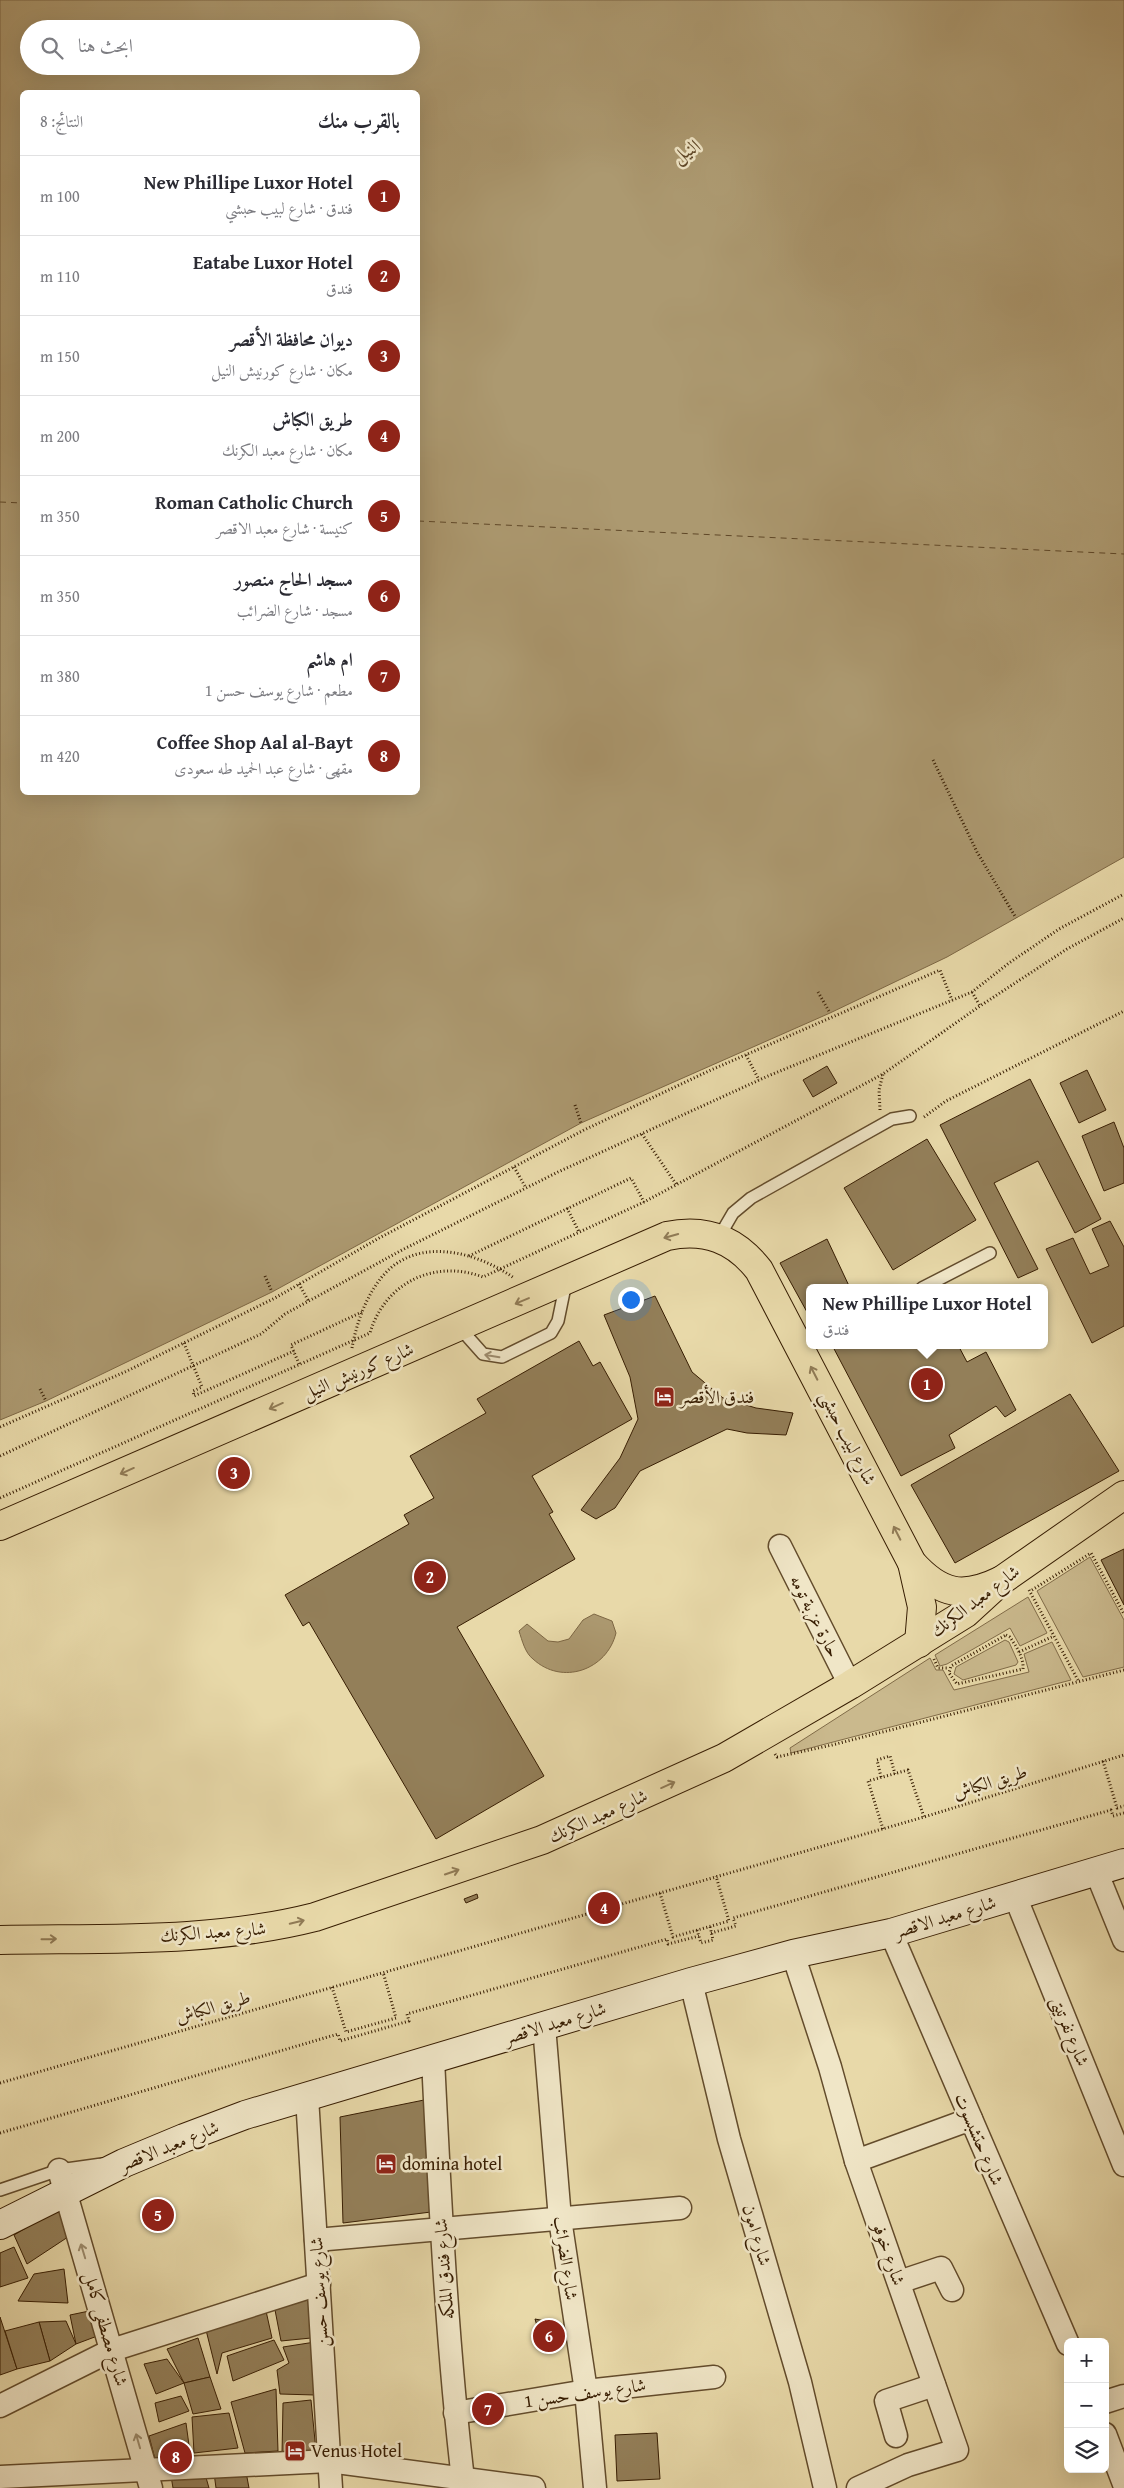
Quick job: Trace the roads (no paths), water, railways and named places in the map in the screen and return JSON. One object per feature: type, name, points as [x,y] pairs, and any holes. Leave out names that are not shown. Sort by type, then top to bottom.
[{"type":"main road","name":"شارع كورنيش النيل","points":[[0,1526],[534,1296],[667,1236],[693,1233],[719,1238]]},
{"type":"main road","name":"شارع لبيب حبشي","points":[[719,1238],[742,1250],[759,1270],[806,1347]]},
{"type":"main road","name":"شارع لبيب حبشي","points":[[807,1349],[912,1563],[925,1578],[949,1591],[975,1591],[1018,1584]]},
{"type":"main road","name":"شارع معبد الكرنك","points":[[0,1940],[211,1935],[246,1932],[315,1917],[542,1840],[679,1780],[765,1736],[850,1686],[925,1649],[966,1613],[1018,1584],[1124,1495]]},
{"type":"main road","points":[[912,1563],[922,1607],[925,1649]]},
{"type":"main road","name":"شارع معبد الاقصر","points":[[0,2225],[62,2182],[124,2164],[184,2138],[245,2115],[692,1982],[793,1954],[891,1933],[1124,1863]]},
{"type":"street","name":"حارة عزبة تومه","points":[[780,1546],[850,1686]]},
{"type":"street","points":[[1096,1871],[1124,1940]]},
{"type":"street","name":"شارع نفرتيتى","points":[[1015,1896],[1124,2165]]},
{"type":"street","name":"شارع حتشبسوت","points":[[891,1933],[1065,2338]]},
{"type":"street","name":"شارع خوفو","points":[[793,1954],[830,2067],[856,2161],[957,2448],[956,2452],[908,2465],[858,2488]]},
{"type":"street","name":"شارع امون","points":[[692,1982],[729,2139],[800,2382],[825,2488]]},
{"type":"street","name":"شارع الضرائب","points":[[544,2026],[560,2219],[586,2391],[595,2488]]},
{"type":"street","name":"شارع فندق الملكه","points":[[433,2059],[441,2229],[455,2412],[463,2483]]},
{"type":"street","name":"شارع يوسف حسن","points":[[307,2097],[331,2488]]},
{"type":"street","points":[[856,2161],[971,2119]]},
{"type":"street","name":"شارع مصطفى كامل","points":[[62,2182],[149,2479]]},
{"type":"street","points":[[316,2240],[680,2208]]},
{"type":"street","points":[[899,2282],[938,2268],[943,2270],[952,2290]]},
{"type":"street","points":[[0,2406],[112,2350],[319,2284]]},
{"type":"street","name":"شارع يوسف حسن 1","points":[[455,2412],[586,2391],[714,2377]]},
{"type":"street","points":[[896,2436],[885,2405],[886,2401],[934,2385]]},
{"type":"street","points":[[1109,2401],[1124,2396]]},
{"type":"street","points":[[1109,2445],[1124,2484]]},
{"type":"street","points":[[0,2477],[34,2481],[149,2479],[329,2461],[463,2483],[534,2488]]},
{"type":"lane","points":[[719,1238],[724,1224],[741,1205],[884,1124],[900,1117],[910,1116]]},
{"type":"lane","points":[[930,1284],[990,1253]]},
{"type":"lane","points":[[459,1328],[483,1354],[502,1357],[551,1333],[558,1321],[566,1282]]},
{"type":"lane","points":[[0,2190],[62,2182]]},
{"type":"water","name":"النيل","points":[[0,0],[1124,0],[1124,857],[947,957],[830,1013],[581,1123],[272,1292],[46,1401],[0,1420]]},
{"type":"water","points":[[594,1614],[612,1621],[616,1633],[611,1646],[593,1665],[582,1670],[557,1672],[533,1659],[526,1650],[519,1631],[527,1624],[548,1641],[558,1642],[569,1639],[583,1620]]},
{"type":"place","name":"New Phillipe Luxor Hotel","points":[[927,1384]]},
{"type":"place","name":"فندق الأقصر","points":[[664,1397]]},
{"type":"place","name":"ديوان محافظة الأقصر","points":[[234,1473]]},
{"type":"place","name":"Eatabe Luxor Hotel","points":[[430,1577]]},
{"type":"place","name":"طريق الكباش","points":[[604,1908]]},
{"type":"place","name":"domina hotel","points":[[386,2164]]},
{"type":"place","name":"Roman Catholic Church","points":[[158,2215]]},
{"type":"place","name":"مسجد الحاج منصور","points":[[549,2336]]},
{"type":"place","name":"ام هاشم","points":[[488,2409]]},
{"type":"place","name":"Venus Hotel","points":[[295,2451]]},
{"type":"place","name":"Coffee Shop Aal al‑Bayt","points":[[176,2457]]}]
